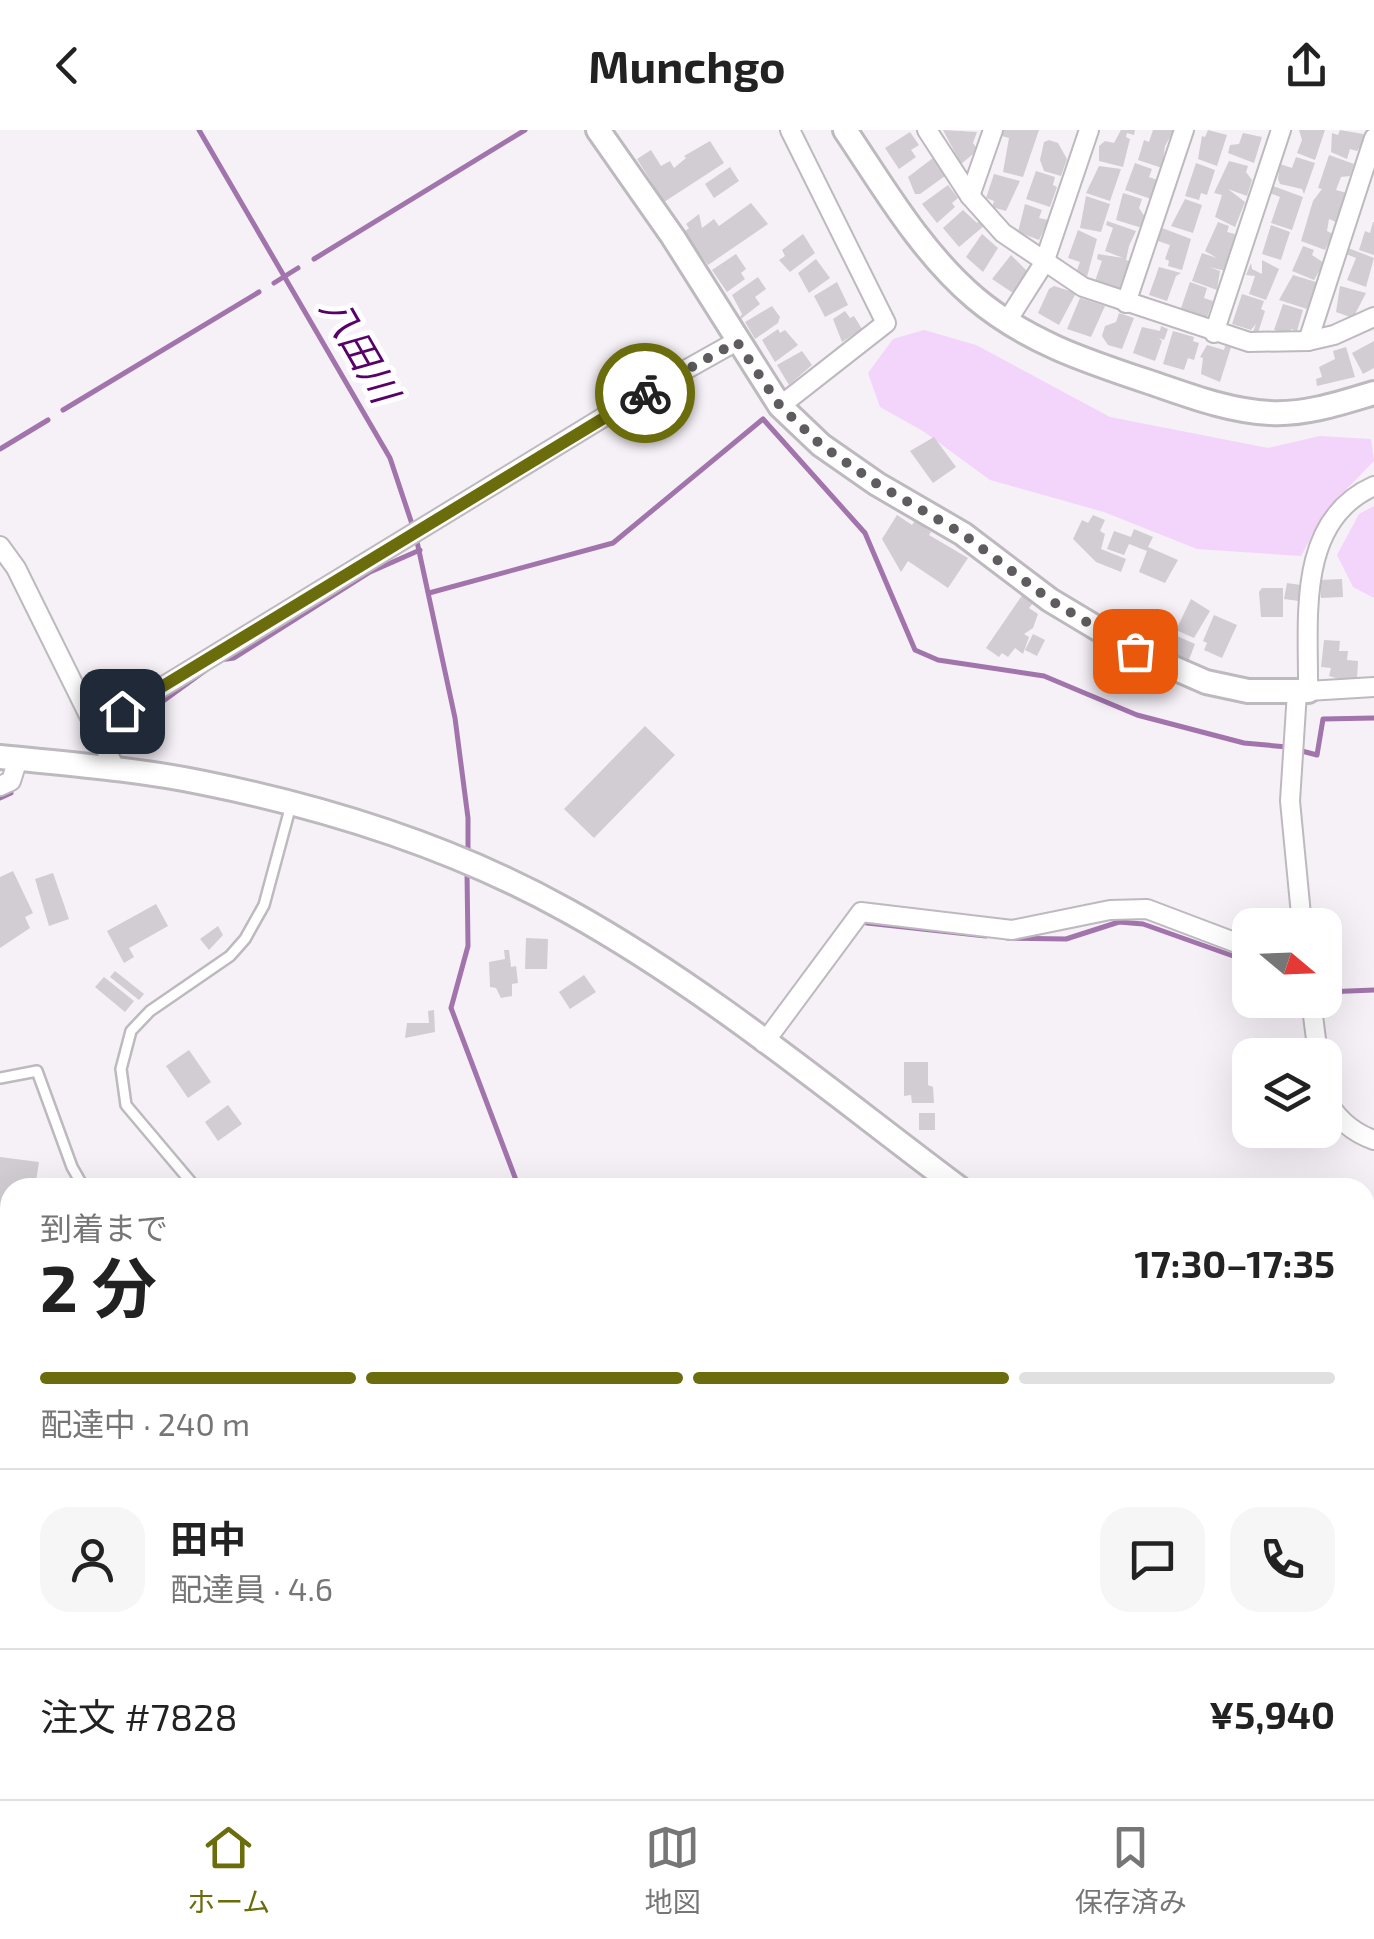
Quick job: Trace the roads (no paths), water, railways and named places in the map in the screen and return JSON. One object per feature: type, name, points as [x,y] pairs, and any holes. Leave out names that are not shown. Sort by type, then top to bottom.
[{"type":"street","points":[[598,130],[673,238],[780,406],[835,455],[963,534],[1050,600],[1135,651],[1206,682],[1248,690],[1303,692],[1374,687]]},
{"type":"street","points":[[780,406],[886,323],[790,130]]},
{"type":"street","points":[[845,130],[929,251],[976,299],[1007,321],[1074,357],[1234,408],[1292,412],[1374,394]]},
{"type":"street","points":[[927,130],[970,196],[1003,232],[1084,287],[1214,333],[1268,344],[1334,336],[1374,317]]},
{"type":"street","points":[[970,196],[993,130]]},
{"type":"street","points":[[1007,321],[1044,263],[1089,130]]},
{"type":"street","points":[[1126,303],[1184,130]]},
{"type":"street","points":[[1214,333],[1282,130]]},
{"type":"street","points":[[1308,341],[1374,138]]},
{"type":"street","points":[[94,728],[630,401],[737,342]]},
{"type":"street","points":[[1300,908],[1290,801],[1312,564],[1324,534],[1339,513],[1374,486]]},
{"type":"street","points":[[0,546],[16,568],[116,770]]},
{"type":"street","points":[[0,786],[11,781],[9,758],[204,783],[337,816],[452,857],[501,878],[611,937],[695,990],[946,1178]]},
{"type":"street","points":[[764,1043],[861,912],[1012,930],[1110,910],[1148,909],[1232,941]]},
{"type":"street","points":[[1342,1121],[1374,1140]]},
{"type":"lane","points":[[188,1178],[126,1105],[121,1069],[131,1031],[150,1011],[230,956],[245,939],[264,905],[291,805]]},
{"type":"lane","points":[[0,1078],[37,1071],[79,1178]]},
{"type":"waterway","name":"八田川","points":[[199,130],[390,458],[413,527]]},
{"type":"waterway","points":[[314,259],[525,130]]},
{"type":"waterway","name":"八田川","points":[[274,283],[298,268]]},
{"type":"waterway","points":[[63,410],[259,292]]},
{"type":"waterway","points":[[429,593],[613,543],[763,419],[865,533],[915,650],[938,660],[1044,676],[1137,715],[1244,743],[1287,747]]},
{"type":"waterway","points":[[0,449],[48,420]]},
{"type":"waterway","points":[[416,537],[455,718],[468,818],[468,856]]},
{"type":"waterway","points":[[219,660],[234,658],[370,572],[420,550]]},
{"type":"waterway","points":[[112,738],[206,670]]},
{"type":"waterway","points":[[1298,750],[1317,755],[1323,719],[1374,718]]},
{"type":"waterway","points":[[0,798],[11,793]]},
{"type":"waterway","points":[[467,872],[468,946],[451,1008],[515,1178]]},
{"type":"waterway","points":[[1007,938],[1066,939],[1119,922],[1143,924],[1232,956]]},
{"type":"waterway","points":[[867,923],[986,936]]},
{"type":"waterway","points":[[1342,991],[1374,990]]}]
